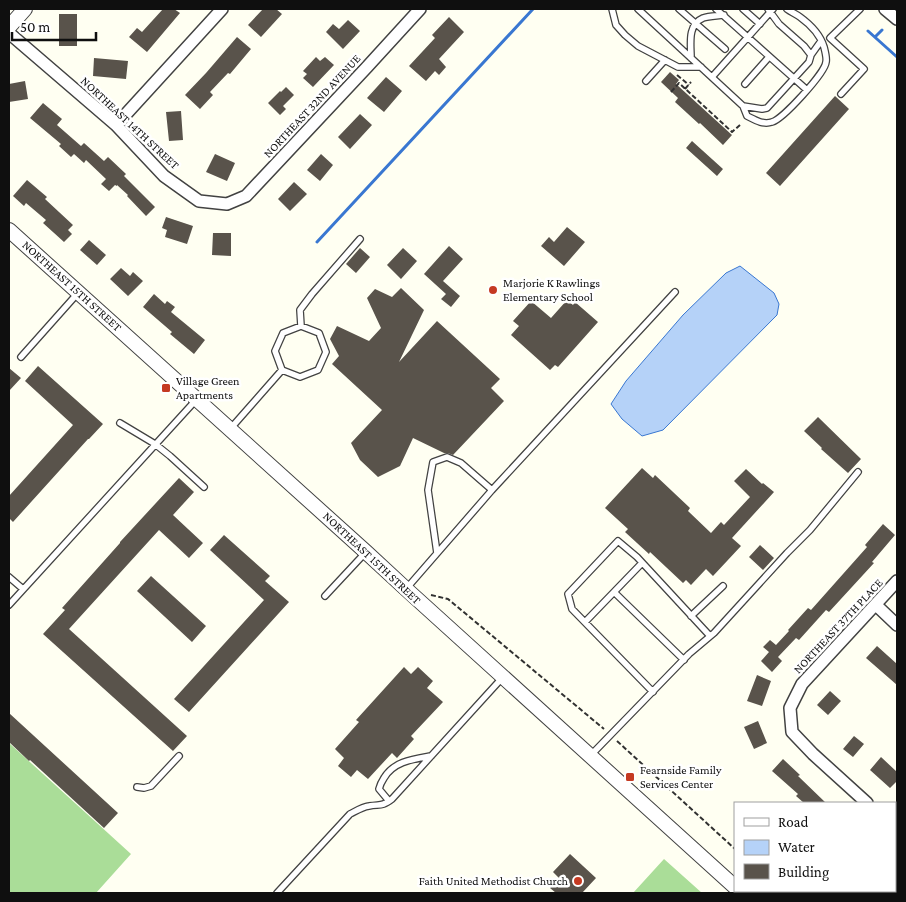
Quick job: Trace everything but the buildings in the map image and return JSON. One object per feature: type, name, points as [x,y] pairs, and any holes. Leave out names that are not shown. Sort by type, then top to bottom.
[{"type":"street","points":[[9,26],[25,9]]},
{"type":"street","points":[[116,125],[222,9]]},
{"type":"street","name":"NORTHEAST 32ND AVENUE","points":[[214,203],[227,204],[246,196],[420,9]]},
{"type":"street","points":[[885,9],[897,19]]},
{"type":"street","name":"NORTHEAST 14TH STREET","points":[[9,33],[116,125],[164,176],[199,201],[214,203]]},
{"type":"street","name":"NORTHEAST 15TH STREET","points":[[9,230],[734,886]]},
{"type":"street","name":"NORTHEAST 37TH PLACE","points":[[866,802],[813,754],[792,732],[790,708],[802,684],[897,581]]},
{"type":"street","points":[[876,605],[897,625]]},
{"type":"lane","points":[[612,9],[616,24],[625,36],[638,46],[678,68],[701,67]]},
{"type":"lane","points":[[638,9],[743,106],[747,116],[760,123],[772,122],[783,116],[820,76],[826,62],[818,32],[799,16],[787,9]]},
{"type":"lane","points":[[679,9],[725,49]]},
{"type":"lane","points":[[716,9],[806,90]]},
{"type":"lane","points":[[742,9],[760,24]]},
{"type":"lane","points":[[743,106],[768,108],[809,62],[812,55],[822,44],[860,9]]},
{"type":"lane","points":[[712,77],[771,10],[780,24],[812,55]]},
{"type":"lane","points":[[691,58],[691,33],[695,23],[705,18],[724,15]]},
{"type":"lane","points":[[830,38],[864,69],[841,94]]},
{"type":"lane","points":[[744,84],[769,57]]},
{"type":"lane","points":[[646,81],[665,60]]},
{"type":"lane","points":[[301,326],[300,310],[360,239]]},
{"type":"lane","points":[[406,589],[492,490],[674,292]]},
{"type":"lane","points":[[21,357],[78,293]]},
{"type":"lane","points":[[301,326],[319,333],[326,352],[318,370],[300,377],[282,370],[275,351],[283,333],[301,326]]},
{"type":"lane","points":[[230,429],[282,370]]},
{"type":"lane","points":[[9,605],[197,399]]},
{"type":"lane","points":[[120,423],[155,444],[204,487]]},
{"type":"lane","points":[[437,553],[428,490],[433,462],[447,457],[461,463],[492,490]]},
{"type":"lane","points":[[590,756],[710,636],[810,530],[858,472]]},
{"type":"lane","points":[[653,692],[572,609],[568,594],[618,541],[642,563],[710,636]]},
{"type":"lane","points":[[325,596],[366,552]]},
{"type":"lane","points":[[585,622],[642,563]]},
{"type":"lane","points":[[9,576],[23,589]]},
{"type":"lane","points":[[691,616],[723,586]]},
{"type":"lane","points":[[614,592],[684,660]]},
{"type":"lane","points":[[277,893],[350,814],[369,805],[385,805],[503,677]]},
{"type":"lane","points":[[138,787],[151,786],[179,756]]},
{"type":"lane","points":[[389,801],[379,789],[384,777],[394,767],[410,759],[431,756]]},
{"type":"path","points":[[676,75],[689,83],[685,89]]},
{"type":"path","points":[[671,92],[679,83],[732,132],[740,125]]},
{"type":"path","points":[[426,593],[448,599],[611,735],[734,848]]},
{"type":"green space","points":[[9,743],[131,854],[96,893],[9,893]]},
{"type":"green space","points":[[664,859],[702,893],[633,893]]},
{"type":"water","points":[[740,266],[774,293],[779,304],[777,315],[663,430],[642,436],[622,419],[611,404],[626,381],[683,315],[726,273]]},
{"type":"waterway","points":[[317,242],[533,9]]},
{"type":"waterway","points":[[875,37],[882,30]]},
{"type":"waterway","points":[[868,31],[897,57]]},
{"type":"place","name":"Marjorie K Rawlings Elementary School","points":[[493,290]]},
{"type":"place","name":"Village Green Apartments","points":[[166,388]]},
{"type":"place","name":"Fearnside Family Services Center","points":[[630,777]]},
{"type":"place","name":"Faith United Methodist Church","points":[[578,881]]}]
